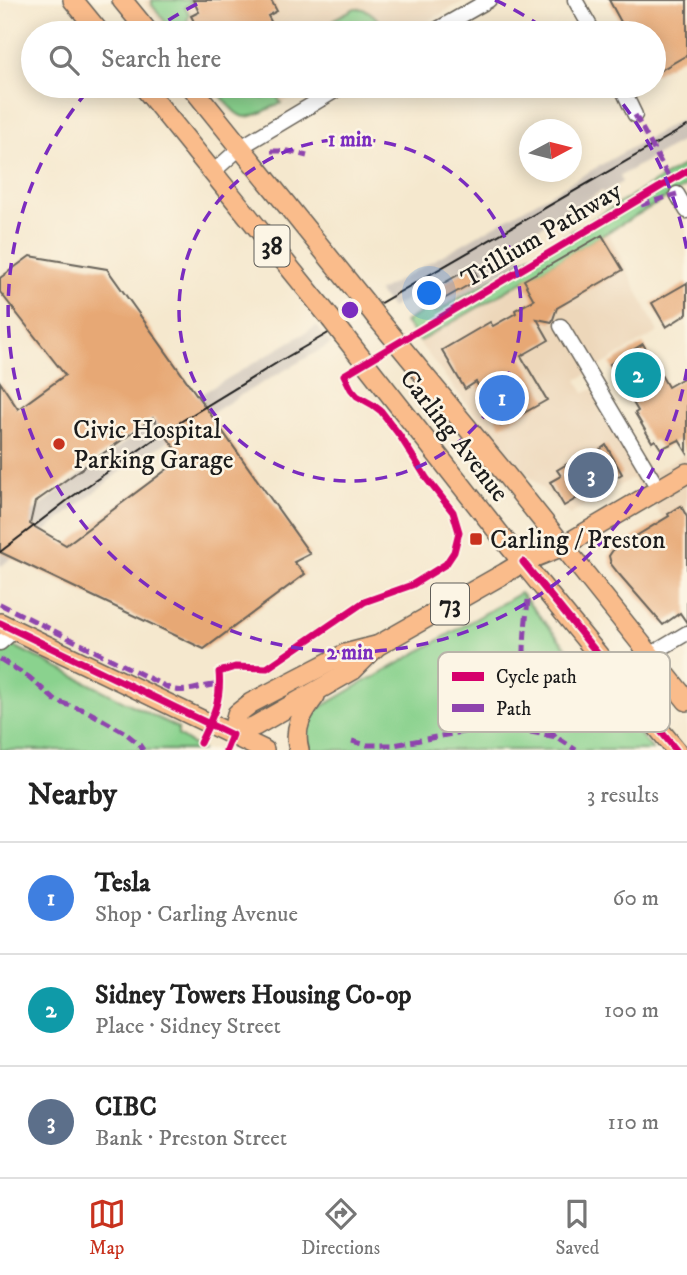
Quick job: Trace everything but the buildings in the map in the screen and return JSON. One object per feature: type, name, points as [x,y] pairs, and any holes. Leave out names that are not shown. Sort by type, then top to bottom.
[{"type":"main road","points":[[73,0],[90,21]]},
{"type":"main road","points":[[122,0],[139,21]]},
{"type":"main road","name":"Carling Avenue","points":[[153,98],[596,652]]},
{"type":"main road","name":"Carling Avenue","points":[[201,98],[648,652]]},
{"type":"main road","name":"73","points":[[232,735],[256,726],[353,670],[377,646],[523,562],[563,546],[687,473]]},
{"type":"main road","points":[[8,627],[264,750]]},
{"type":"main road","name":"73","points":[[232,735],[237,714],[251,703],[345,654],[377,646]]},
{"type":"main road","name":"Carling Avenue","points":[[670,680],[687,701]]},
{"type":"main road","points":[[299,750],[296,734],[300,718],[320,689]]},
{"type":"main road","name":"Carling Avenue","points":[[661,732],[676,750]]},
{"type":"street","points":[[452,21],[489,0]]},
{"type":"street","points":[[575,0],[587,21]]},
{"type":"street","points":[[214,172],[241,147],[323,98]]},
{"type":"street","points":[[627,98],[635,115]]},
{"type":"street","points":[[677,194],[687,211]]},
{"type":"street","points":[[561,326],[659,490]]},
{"type":"street","points":[[0,643],[8,627]]},
{"type":"street","points":[[655,652],[687,633]]},
{"type":"shaded area","points":[[145,0],[465,0],[428,21],[160,21]]},
{"type":"shaded area","points":[[222,98],[291,98],[254,117],[245,118],[236,114]]},
{"type":"shaded area","points":[[687,116],[687,138],[620,176],[622,182],[604,193],[602,191],[513,243],[522,261],[435,313],[416,294],[391,308],[378,292],[571,182],[582,182],[582,176]]},
{"type":"shaded area","points":[[606,228],[658,332],[577,380],[584,393],[596,388],[649,474],[687,453],[687,557],[660,514],[632,478],[570,515],[501,449],[417,340]]},
{"type":"shaded area","points":[[317,326],[331,344],[239,396],[117,474],[0,567],[0,537],[97,462],[157,420]]},
{"type":"green space","points":[[152,0],[192,2],[185,7],[189,14],[187,21],[165,21],[152,5]]},
{"type":"green space","points":[[360,8],[374,15],[378,21],[333,21]]},
{"type":"green space","points":[[223,98],[278,98],[281,103],[249,117],[236,113]]},
{"type":"green space","points":[[687,163],[687,186],[420,341],[405,322],[429,308],[435,313]]},
{"type":"green space","points":[[520,593],[570,652],[438,652],[438,732],[638,732],[653,750],[308,750],[305,746],[308,719],[315,711]]},
{"type":"green space","points":[[0,639],[178,728],[178,735],[201,750],[0,750]]},
{"type":"tram line","points":[[0,552],[73,496],[172,427],[280,361],[687,126]]},
{"type":"marked path","points":[[635,115],[671,181]]},
{"type":"marked path","points":[[271,151],[288,151],[307,156]]},
{"type":"marked path","points":[[641,205],[677,194]]},
{"type":"marked path","points":[[524,652],[528,600]]},
{"type":"marked path","points":[[0,604],[171,689],[220,685]]},
{"type":"marked path","points":[[0,659],[29,677],[56,701],[87,711],[124,732],[143,750]]},
{"type":"marked path","points":[[352,741],[367,745],[394,745],[462,732]]},
{"type":"marked path","points":[[531,732],[556,737],[576,750]]},
{"type":"marked path","points":[[552,732],[556,737]]},
{"type":"cycle path","name":"Trillium Pathway","points":[[200,743],[217,701],[219,672],[235,667],[267,668],[364,602],[412,585],[446,564],[454,552],[459,532],[453,512],[381,411],[357,396],[344,375],[687,171]]},
{"type":"cycle path","points":[[523,562],[596,652]]},
{"type":"cycle path","points":[[0,623],[232,735],[226,750]]},
{"type":"cycle path","points":[[661,732],[676,750]]},
{"type":"place","name":"Sidney Towers Housing Co-op","points":[[638,375]]},
{"type":"place","name":"Tesla","points":[[502,398]]},
{"type":"place","name":"Civic Hospital Parking Garage","points":[[59,444]]},
{"type":"place","name":"CIBC","points":[[591,475]]},
{"type":"place","name":"Carling / Preston","points":[[476,539]]}]
